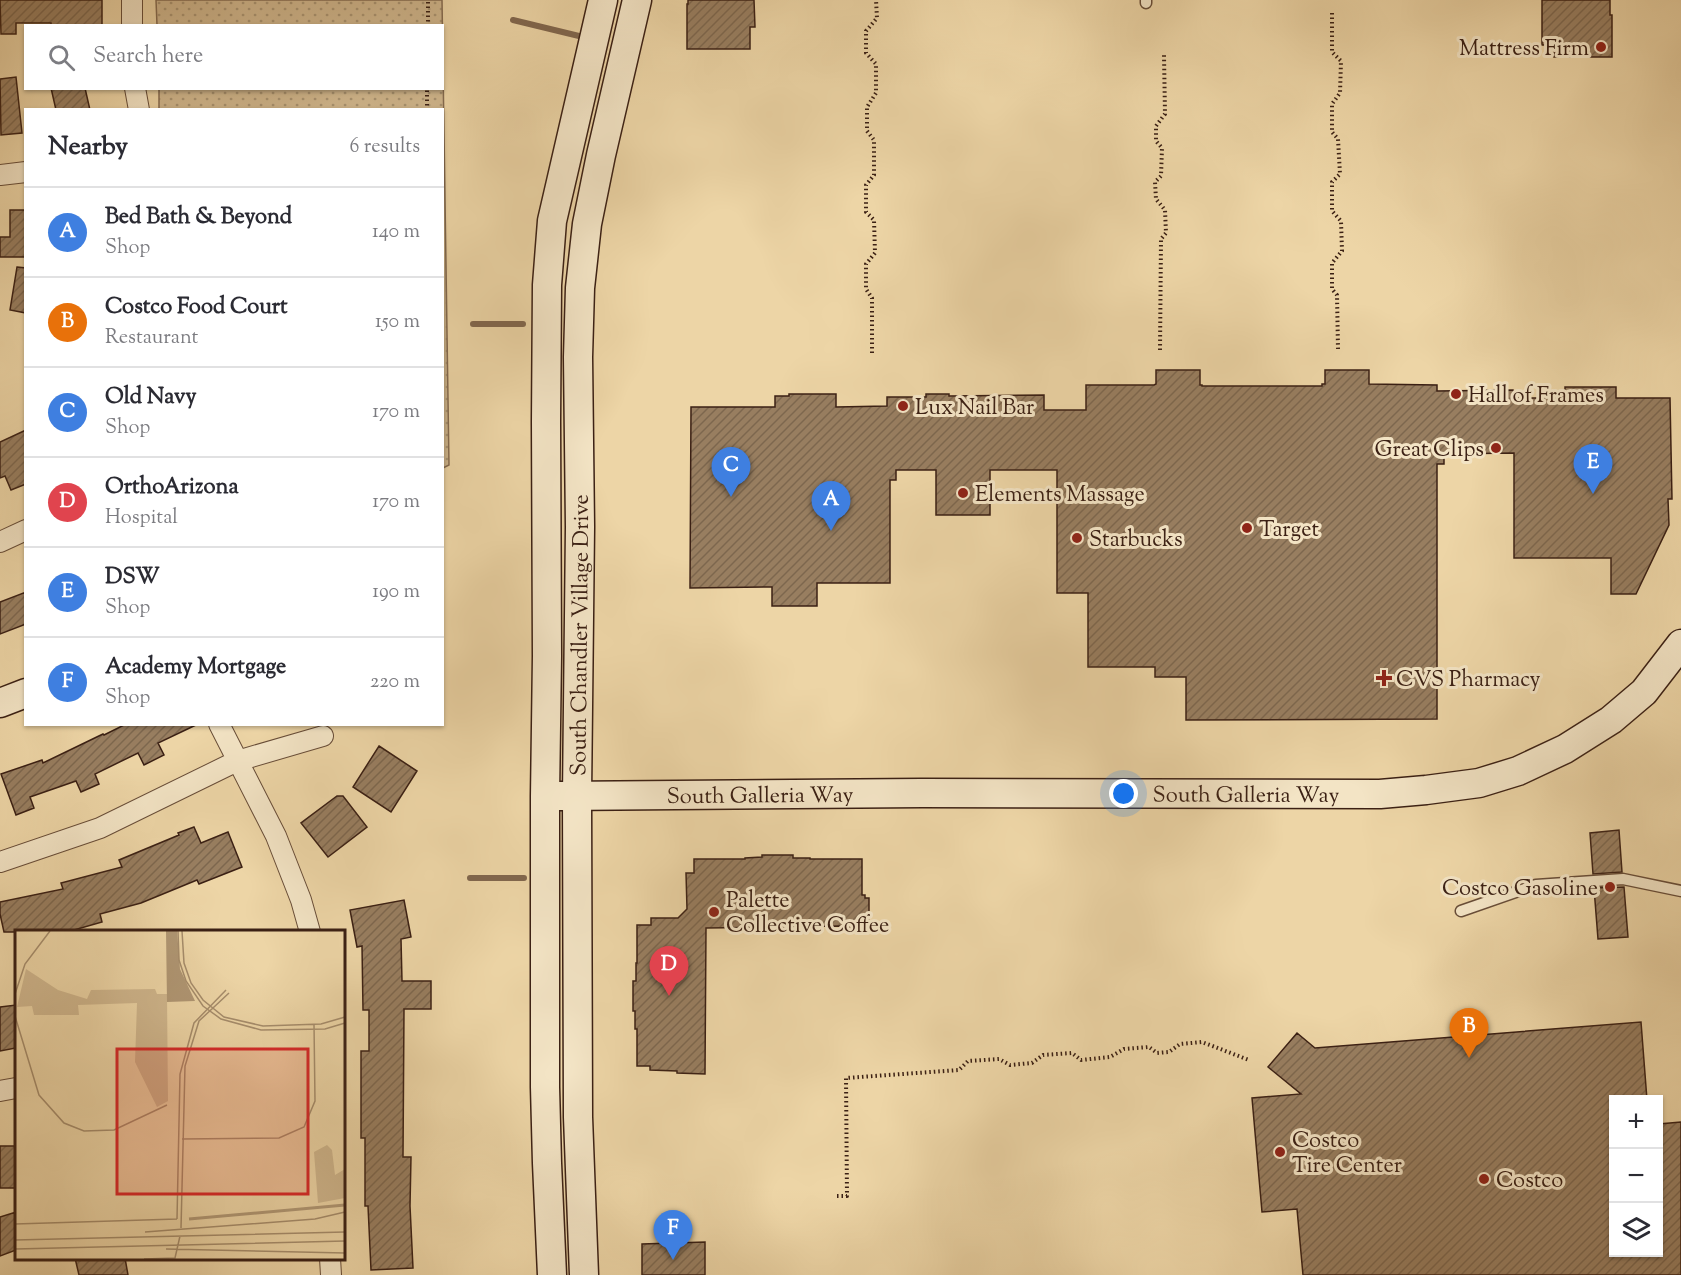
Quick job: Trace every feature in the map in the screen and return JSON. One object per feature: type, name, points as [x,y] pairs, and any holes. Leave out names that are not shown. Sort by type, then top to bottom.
[{"type":"street","points":[[132,0],[132,24]]},
{"type":"street","name":"South Chandler Village Drive","points":[[552,1275],[545,1087],[545,796],[548,656],[547,285],[552,221],[603,0]]},
{"type":"street","name":"South Chandler Village Drive","points":[[584,1275],[579,1140],[577,796],[580,288],[587,224],[637,0]]},
{"type":"street","points":[[135,90],[139,108]]},
{"type":"street","points":[[0,176],[24,172]]},
{"type":"street","points":[[0,542],[24,531]]},
{"type":"street","name":"South Galleria Way","points":[[545,796],[921,793],[1380,794],[1479,783],[1518,771],[1565,749],[1611,720],[1644,692],[1681,644]]},
{"type":"street","points":[[0,703],[24,694]]},
{"type":"street","points":[[220,726],[276,836],[301,900],[309,930]]},
{"type":"street","points":[[0,862],[100,828],[237,761],[323,736]]},
{"type":"street","points":[[0,1091],[15,1088]]},
{"type":"street","points":[[330,1260],[331,1275]]},
{"type":"lane","points":[[1461,912],[1536,885],[1623,879],[1681,891]]},
{"type":"path","points":[[428,0],[428,24]]},
{"type":"path","points":[[872,353],[872,298],[866,289],[866,264],[875,253],[874,220],[866,212],[866,185],[874,175],[874,140],[867,131],[867,108],[876,93],[876,64],[866,53],[866,31],[877,18],[876,0]]},
{"type":"path","points":[[1332,13],[1332,52],[1341,62],[1340,93],[1332,104],[1332,132],[1338,139],[1340,174],[1332,182],[1332,212],[1341,221],[1342,251],[1332,263],[1332,289],[1337,295],[1338,349]]},
{"type":"path","points":[[1160,351],[1161,239],[1166,233],[1165,210],[1156,199],[1155,182],[1161,176],[1162,148],[1156,141],[1156,126],[1165,114],[1164,55]]},
{"type":"path","points":[[427,90],[427,108]]},
{"type":"path","points":[[837,1196],[847,1196],[846,1078],[959,1070],[968,1061],[999,1059],[1010,1065],[1032,1063],[1043,1055],[1072,1053],[1081,1060],[1110,1057],[1124,1049],[1149,1047],[1158,1053],[1169,1052],[1180,1044],[1202,1042],[1249,1060]]},
{"type":"shaded area","points":[[156,0],[442,0],[442,24],[157,24]]},
{"type":"shaded area","points":[[159,90],[443,90],[444,108],[159,108]]},
{"type":"shaded area","points":[[444,133],[449,465],[444,468]]},
{"type":"building","points":[[0,0],[102,0],[102,24],[16,23],[16,34],[1,34]]},
{"type":"building","points":[[688,0],[754,0],[755,27],[750,27],[750,49],[687,49]]},
{"type":"building","points":[[1542,0],[1610,0],[1612,57],[1554,57],[1554,45],[1542,45]]},
{"type":"building","points":[[16,77],[22,133],[1,135],[0,79]]},
{"type":"building","points":[[51,90],[85,90],[90,108],[56,108]]},
{"type":"building","points":[[10,210],[24,210],[24,257],[0,257],[0,237],[10,237]]},
{"type":"building","points":[[17,267],[24,268],[24,313],[10,310]]},
{"type":"building","points":[[1156,370],[1200,370],[1200,385],[1202,386],[1322,386],[1325,384],[1325,370],[1369,370],[1369,384],[1437,385],[1437,391],[1513,390],[1514,398],[1565,398],[1565,387],[1616,387],[1616,398],[1670,398],[1672,499],[1668,499],[1669,525],[1636,594],[1611,594],[1611,558],[1514,558],[1514,453],[1444,454],[1444,464],[1437,464],[1437,719],[1186,720],[1186,677],[1155,677],[1155,667],[1088,667],[1088,593],[1057,593],[1057,470],[990,470],[990,515],[936,515],[936,470],[896,470],[896,480],[890,480],[890,583],[817,583],[817,606],[772,606],[772,587],[690,588],[691,407],[775,407],[775,396],[789,396],[789,394],[836,394],[836,407],[887,406],[887,397],[926,397],[926,394],[949,394],[949,396],[1044,395],[1044,410],[1086,410],[1086,385],[1154,385],[1156,384]]},
{"type":"building","points":[[24,431],[24,485],[11,490],[5,476],[0,478],[0,442]]},
{"type":"building","points":[[24,593],[24,625],[0,634],[0,602]]},
{"type":"building","points":[[122,726],[194,726],[158,743],[164,755],[144,765],[138,753],[95,774],[99,784],[81,792],[76,781],[30,797],[34,808],[16,815],[1,774],[42,760],[43,763]]},
{"type":"building","points":[[379,746],[417,771],[391,812],[353,787]]},
{"type":"building","points":[[337,796],[343,796],[367,827],[328,857],[301,823]]},
{"type":"building","points":[[194,827],[201,843],[228,832],[242,867],[199,884],[197,880],[141,903],[100,914],[102,922],[74,930],[4,932],[0,902],[63,889],[61,883],[122,867],[119,860],[179,835],[178,833]]},
{"type":"building","points":[[1619,830],[1622,872],[1593,874],[1590,833]]},
{"type":"building","points":[[762,855],[793,855],[793,858],[810,859],[862,859],[862,895],[869,898],[869,928],[840,928],[840,926],[706,928],[705,1074],[650,1070],[650,1066],[637,1066],[633,981],[636,981],[637,925],[651,925],[651,918],[678,918],[687,909],[686,873],[694,873],[694,859],[745,859],[762,857]]},
{"type":"building","points":[[1624,887],[1628,937],[1598,939],[1594,888]]},
{"type":"building","points":[[404,900],[411,937],[401,939],[402,981],[431,981],[431,1009],[404,1009],[403,1157],[411,1157],[410,1206],[413,1268],[371,1270],[368,1206],[365,1206],[365,1138],[361,1138],[361,1051],[369,1051],[369,1010],[363,1010],[362,946],[357,947],[350,910]]},
{"type":"building","points":[[15,1005],[15,1048],[0,1051],[0,1007]]},
{"type":"building","points":[[1641,1022],[1647,1095],[1609,1095],[1609,1257],[1663,1257],[1663,1124],[1681,1122],[1681,1275],[1303,1275],[1297,1209],[1262,1212],[1252,1098],[1301,1094],[1268,1067],[1297,1033],[1315,1048]]},
{"type":"building","points":[[0,1146],[15,1146],[15,1188],[0,1188]]},
{"type":"building","points":[[15,1212],[15,1250],[0,1256],[0,1217]]},
{"type":"building","points":[[705,1242],[705,1275],[642,1275],[642,1244]]},
{"type":"building","points":[[75,1260],[125,1260],[128,1275],[79,1275]]},
{"type":"waterway","points":[[513,20],[579,36]]},
{"type":"waterway","points":[[473,324],[523,324]]},
{"type":"waterway","points":[[470,878],[524,878]]},
{"type":"place","name":"Mattress Firm","points":[[1601,47]]},
{"type":"place","name":"Hall of Frames","points":[[1456,394]]},
{"type":"place","name":"Lux Nail Bar","points":[[903,406]]},
{"type":"place","name":"Great Clips","points":[[1496,448]]},
{"type":"place","name":"Elements Massage","points":[[963,493]]},
{"type":"place","name":"DSW","points":[[1593,494]]},
{"type":"place","name":"Old Navy","points":[[731,497]]},
{"type":"place","name":"Target","points":[[1247,528]]},
{"type":"place","name":"Bed Bath & Beyond","points":[[831,531]]},
{"type":"place","name":"Starbucks","points":[[1077,538]]},
{"type":"place","name":"CVS Pharmacy","points":[[1384,678]]},
{"type":"place","name":"Costco Gasoline","points":[[1610,887]]},
{"type":"place","name":"Palette Collective Coffee","points":[[714,912]]},
{"type":"place","name":"OrthoArizona","points":[[669,996]]},
{"type":"place","name":"Costco Food Court","points":[[1469,1058]]},
{"type":"place","name":"Costco Tire Center","points":[[1280,1152]]},
{"type":"place","name":"Costco","points":[[1484,1179]]},
{"type":"place","name":"Academy Mortgage","points":[[673,1260]]}]
